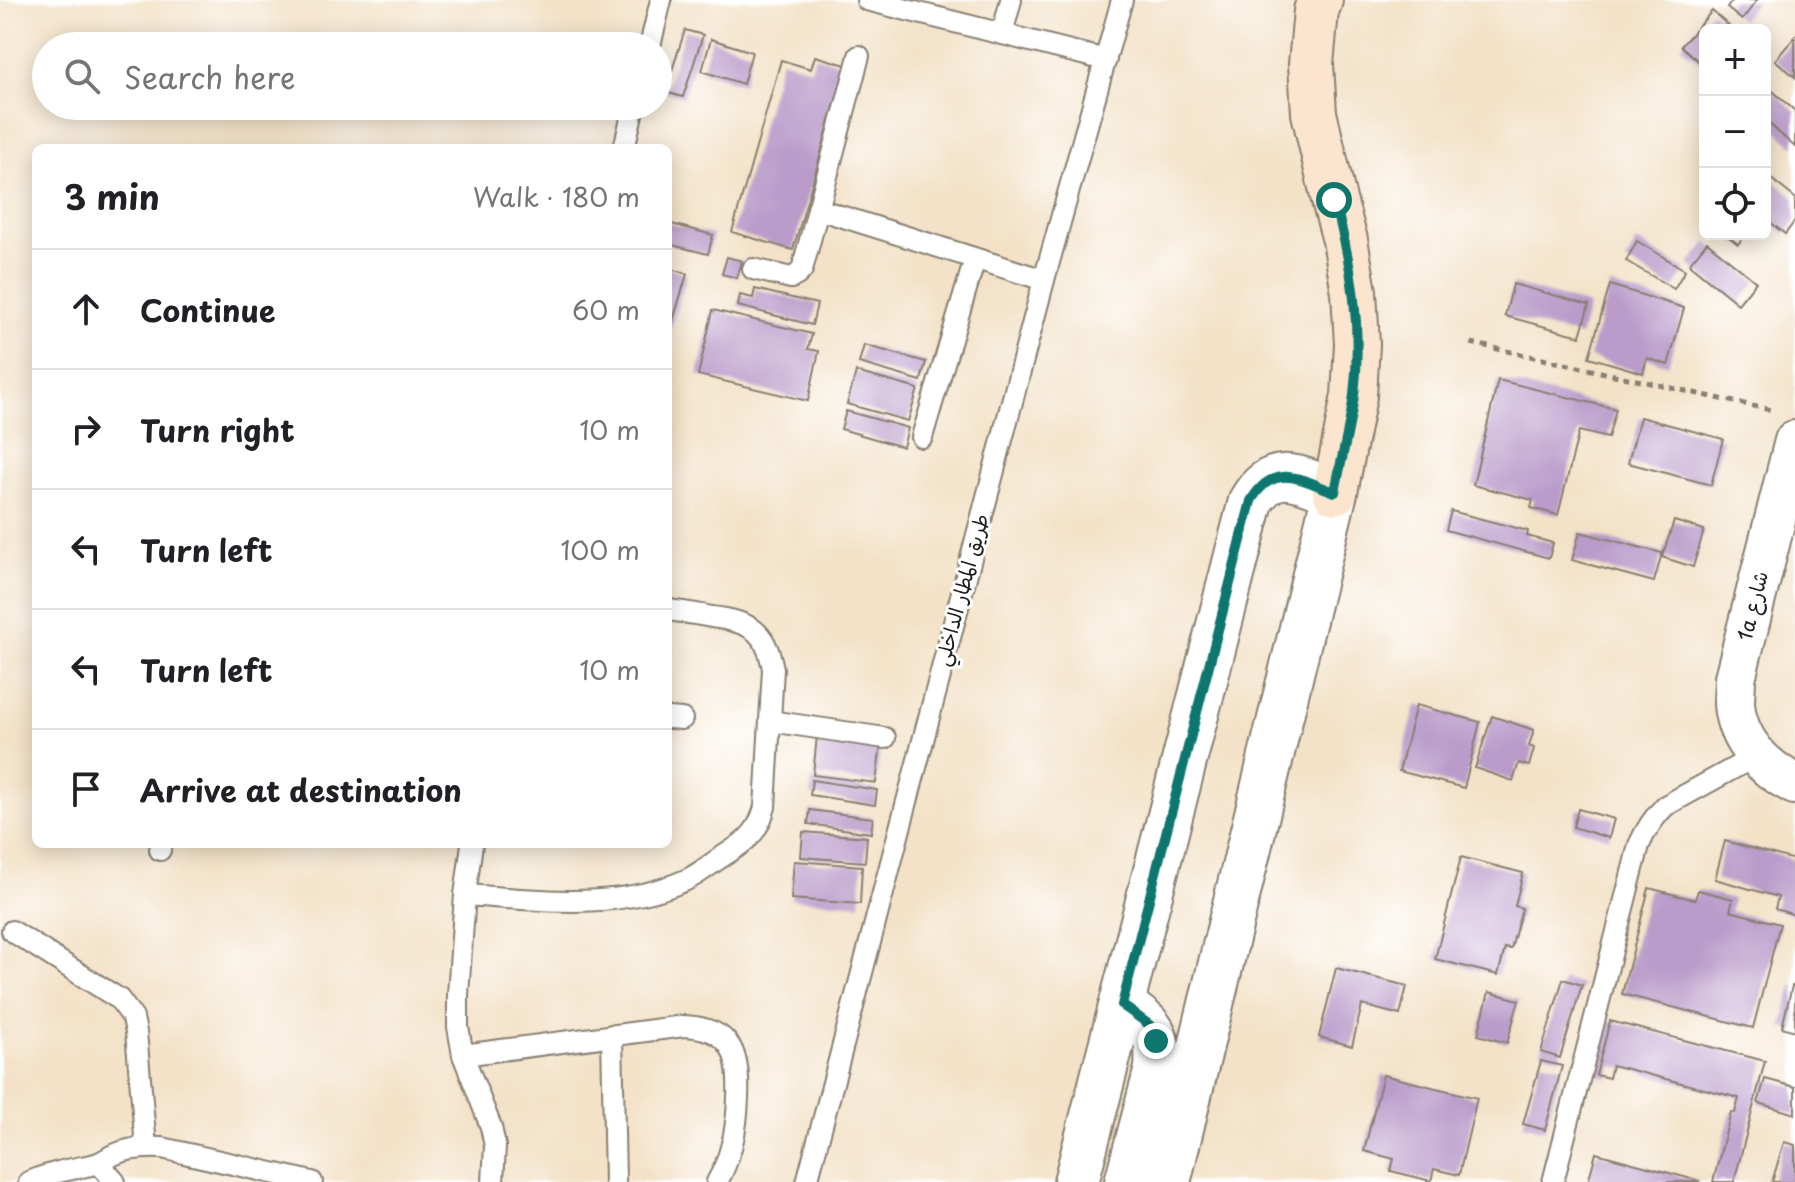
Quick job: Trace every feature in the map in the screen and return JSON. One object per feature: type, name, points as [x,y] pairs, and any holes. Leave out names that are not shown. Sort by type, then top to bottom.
[{"type":"main road","points":[[1320,0],[1316,11],[1311,64],[1314,113],[1345,240],[1354,292],[1357,344],[1354,396],[1335,492]]},
{"type":"street","name":"1a شارع","points":[[1756,756],[1741,732],[1734,705],[1735,678],[1787,426]]},
{"type":"street","points":[[1076,1182],[1251,501],[1268,480],[1280,476],[1292,477],[1335,492],[1174,1175]]},
{"type":"street","points":[[1756,756],[1776,774],[1795,784]]},
{"type":"street","points":[[1122,1005],[1151,1026],[1158,1057],[1127,1182]]},
{"type":"lane","points":[[653,32],[661,0]]},
{"type":"lane","points":[[867,0],[1106,60]]},
{"type":"lane","points":[[1002,34],[1011,0]]},
{"type":"lane","name":"طريق المطار الداخلي","points":[[807,1182],[1044,280],[1122,0]]},
{"type":"lane","points":[[753,269],[791,278],[802,270],[859,56]]},
{"type":"lane","points":[[625,144],[631,120]]},
{"type":"lane","points":[[818,209],[1044,280]]},
{"type":"lane","points":[[922,437],[975,259]]},
{"type":"lane","points":[[465,895],[570,902],[630,897],[688,879],[754,834],[765,807],[773,669],[770,654],[763,639],[738,620],[672,611]]},
{"type":"lane","points":[[770,721],[885,738]]},
{"type":"lane","points":[[1553,1182],[1639,845],[1646,829],[1665,806],[1756,756]]},
{"type":"lane","points":[[471,848],[465,895],[458,1027],[463,1055],[491,1127],[495,1146],[493,1182]]},
{"type":"lane","points":[[12,931],[110,993],[127,1008],[136,1032],[146,1147]]},
{"type":"lane","points":[[463,1055],[684,1026],[701,1027],[717,1034],[730,1045],[738,1070],[734,1140],[728,1162],[717,1182]]},
{"type":"lane","points":[[612,1035],[615,1182]]},
{"type":"lane","points":[[29,1182],[56,1172],[99,1163],[129,1149],[146,1147],[162,1148],[271,1178],[312,1182]]},
{"type":"lane","points":[[99,1163],[115,1182]]},
{"type":"path","points":[[1471,343],[1787,426]]},
{"type":"building","points":[[1733,0],[1757,0],[1742,20],[1727,8]]},
{"type":"building","points":[[1712,11],[1727,24],[1700,24]]},
{"type":"building","points":[[1699,26],[1699,62],[1681,46]]},
{"type":"building","points":[[685,30],[703,35],[683,97],[672,94],[672,70]]},
{"type":"building","points":[[1795,37],[1795,77],[1775,60]]},
{"type":"building","points":[[711,39],[752,52],[743,84],[702,71]]},
{"type":"building","points":[[815,56],[846,65],[793,250],[732,232],[781,60],[811,69]]},
{"type":"building","points":[[1771,89],[1795,111],[1795,147],[1771,125]]},
{"type":"building","points":[[1771,179],[1795,198],[1795,221],[1785,234],[1771,223]]},
{"type":"building","points":[[672,224],[713,235],[708,254],[672,245]]},
{"type":"building","points":[[1637,241],[1685,270],[1674,289],[1626,261]]},
{"type":"building","points":[[1707,242],[1756,282],[1738,304],[1689,264]]},
{"type":"building","points":[[727,257],[742,261],[737,278],[722,274]]},
{"type":"building","points":[[672,269],[687,274],[672,324]]},
{"type":"building","points":[[1513,284],[1589,305],[1580,336],[1505,316]]},
{"type":"building","points":[[1610,285],[1684,308],[1668,365],[1647,358],[1643,373],[1589,357]]},
{"type":"building","points":[[755,289],[817,304],[812,325],[738,306],[740,295],[753,298]]},
{"type":"building","points":[[713,310],[812,334],[808,349],[819,351],[808,401],[698,375]]},
{"type":"building","points":[[864,345],[926,362],[921,381],[859,363]]},
{"type":"building","points":[[856,372],[918,389],[908,421],[847,404]]},
{"type":"building","points":[[1498,380],[1616,409],[1608,438],[1579,431],[1558,515],[1531,508],[1533,500],[1473,485]]},
{"type":"building","points":[[846,411],[908,428],[903,447],[841,429]]},
{"type":"building","points":[[1640,417],[1723,439],[1711,485],[1628,463]]},
{"type":"building","points":[[1451,511],[1528,531],[1527,536],[1553,543],[1549,558],[1446,530]]},
{"type":"building","points":[[1674,521],[1704,530],[1693,567],[1662,557]]},
{"type":"building","points":[[1580,532],[1662,553],[1654,582],[1572,560]]},
{"type":"building","points":[[1416,705],[1480,722],[1464,788],[1399,771]]},
{"type":"building","points":[[1492,716],[1534,730],[1529,746],[1534,748],[1529,766],[1519,763],[1513,781],[1475,768]]},
{"type":"building","points":[[817,736],[881,744],[876,783],[813,775]]},
{"type":"building","points":[[812,780],[877,790],[875,805],[810,795]]},
{"type":"building","points":[[1578,809],[1614,819],[1609,838],[1573,827]]},
{"type":"building","points":[[810,810],[873,818],[871,833],[808,824]]},
{"type":"building","points":[[803,832],[867,837],[865,862],[801,857]]},
{"type":"building","points":[[1725,841],[1795,860],[1795,915],[1775,909],[1778,897],[1715,879]]},
{"type":"building","points":[[1461,857],[1523,873],[1515,906],[1522,908],[1511,949],[1505,948],[1498,975],[1435,959]]},
{"type":"building","points":[[794,861],[862,866],[860,904],[791,899]]},
{"type":"building","points":[[1649,888],[1695,900],[1698,890],[1733,899],[1730,911],[1780,924],[1753,1028],[1622,994]]},
{"type":"building","points":[[1336,968],[1407,986],[1400,1015],[1362,1005],[1352,1046],[1319,1037]]},
{"type":"building","points":[[1563,979],[1582,985],[1560,1058],[1541,1052]]},
{"type":"building","points":[[1792,986],[1795,986],[1795,1031],[1782,1027]]},
{"type":"building","points":[[1489,992],[1519,1000],[1507,1043],[1478,1035]]},
{"type":"building","points":[[1610,1021],[1765,1061],[1734,1182],[1713,1182],[1731,1112],[1735,1113],[1739,1098],[1612,1065],[1609,1078],[1596,1075]]},
{"type":"building","points":[[1541,1061],[1562,1066],[1545,1130],[1523,1124]]},
{"type":"building","points":[[1383,1075],[1477,1098],[1459,1175],[1434,1169],[1431,1181],[1391,1171],[1394,1159],[1364,1151]]},
{"type":"building","points":[[1765,1079],[1795,1087],[1795,1114],[1758,1103]]},
{"type":"building","points":[[1784,1142],[1795,1145],[1795,1182],[1772,1182]]},
{"type":"building","points":[[1596,1153],[1699,1181],[1588,1182]]},
{"type":"route","points":[[1156,1041],[1151,1026],[1122,1005],[1251,501],[1268,480],[1280,476],[1335,492],[1354,396],[1357,344],[1354,292],[1334,200]]}]
